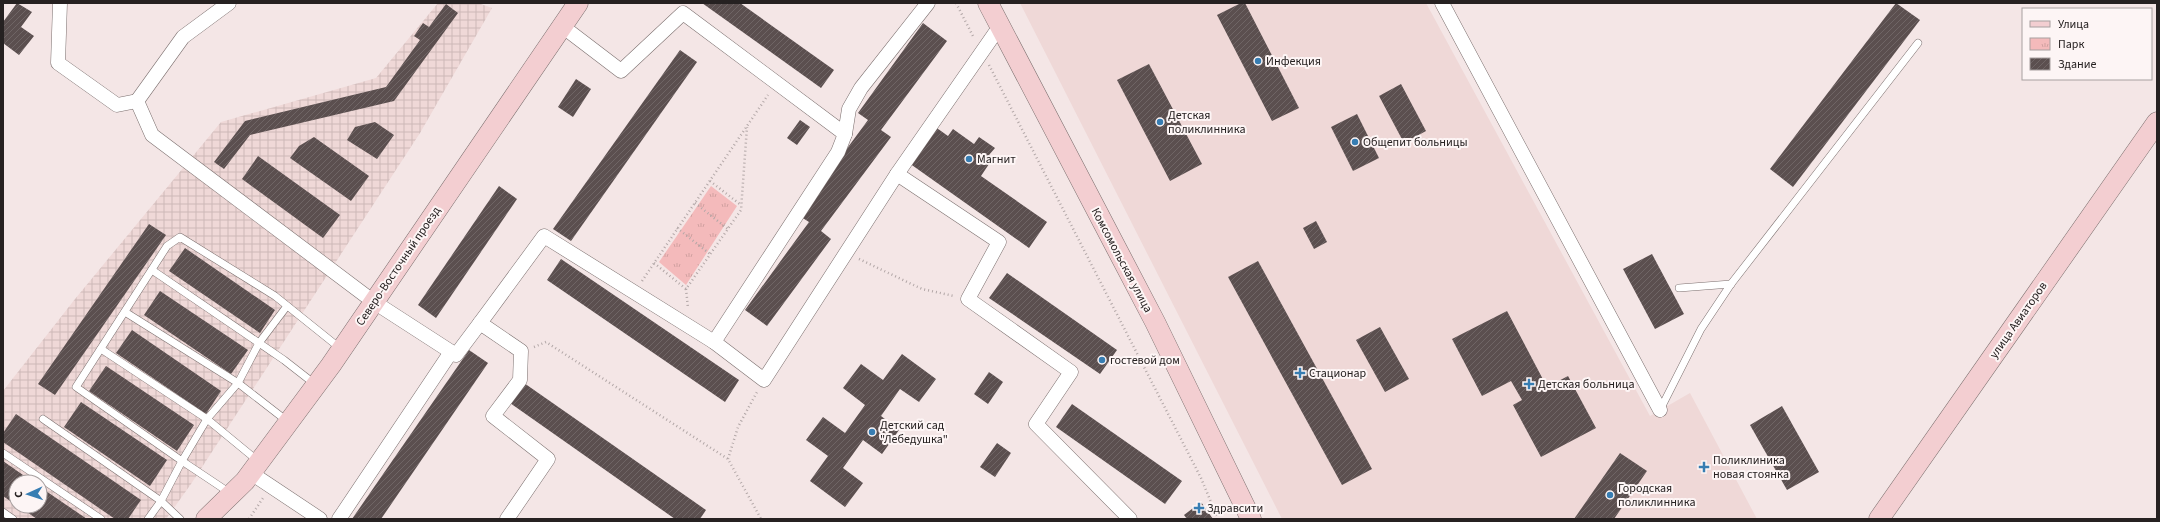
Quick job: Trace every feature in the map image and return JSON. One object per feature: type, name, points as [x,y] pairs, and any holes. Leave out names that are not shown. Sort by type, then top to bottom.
[{"type":"street","points":[[60,3],[58,63],[116,105],[137,101],[183,37],[229,3]]},
{"type":"street","name":"Северо-Восточный проезд","points":[[206,519],[232,495],[255,467],[342,350],[578,3]]},
{"type":"street","points":[[714,342],[838,152],[845,134],[849,109],[861,88],[928,3]]},
{"type":"street","name":"Комсомольская улица","points":[[988,3],[1152,316],[1251,519]]},
{"type":"street","points":[[1442,3],[1660,410]]},
{"type":"street","points":[[562,26],[621,71],[684,13],[845,134]]},
{"type":"street","points":[[137,101],[152,135],[374,302],[456,355],[544,236],[714,342],[764,380],[897,174],[1000,26]]},
{"type":"street","name":"улица Авиаторов","points":[[1879,519],[2157,122]]},
{"type":"street","points":[[897,174],[999,242],[968,299],[1070,372],[1036,424],[1130,519]]},
{"type":"street","points":[[480,323],[521,351],[520,380],[493,416],[548,459],[507,519]]},
{"type":"street","points":[[339,519],[451,352]]},
{"type":"street","points":[[255,467],[270,486],[320,519]]},
{"type":"lane","points":[[1660,410],[1701,329],[1731,284],[1918,43]]},
{"type":"lane","points":[[232,495],[76,387],[168,246],[180,237],[275,296],[342,350]]},
{"type":"lane","points":[[152,270],[259,342],[316,385]]},
{"type":"lane","points":[[1679,288],[1731,284]]},
{"type":"lane","points":[[148,519],[161,501],[182,461],[207,419],[238,383],[259,342],[287,306]]},
{"type":"lane","points":[[125,312],[238,383],[288,422]]},
{"type":"lane","points":[[100,349],[207,419],[255,467]]},
{"type":"lane","points":[[43,419],[161,501],[180,519]]},
{"type":"lane","points":[[3,453],[101,519]]},
{"type":"lane","points":[[3,512],[13,519]]},
{"type":"path","points":[[956,3],[1201,478],[1218,519]]},
{"type":"path","points":[[634,292],[776,83]]},
{"type":"path","points":[[654,263],[686,289],[741,210],[747,126]]},
{"type":"path","points":[[710,181],[741,206]]},
{"type":"path","points":[[695,202],[728,229]]},
{"type":"path","points":[[677,228],[710,254]]},
{"type":"path","points":[[846,253],[922,289],[968,299]]},
{"type":"path","points":[[521,351],[546,342],[728,459],[761,519]]},
{"type":"path","points":[[728,459],[738,427],[764,380]]},
{"type":"path","points":[[249,519],[270,486]]},
{"type":"shaded area","points":[[438,3],[478,3],[492,8],[420,133],[191,484],[166,519],[3,519],[3,391],[75,299],[221,122],[376,78]]},
{"type":"shaded area","points":[[1020,3],[1426,3],[1650,416],[1690,393],[1757,519],[1282,519]]},
{"type":"green space","points":[[711,186],[737,206],[686,285],[659,262]]},
{"type":"building","points":[[17,3],[32,12],[21,27],[34,36],[19,55],[3,43],[3,22]]},
{"type":"building","points":[[702,3],[740,3],[834,70],[821,88]]},
{"type":"building","name":"Инфекция","points":[[1241,3],[1245,3],[1299,108],[1272,121],[1217,15]]},
{"type":"building","points":[[1896,3],[1920,20],[1793,187],[1770,169]]},
{"type":"building","points":[[446,4],[458,13],[394,101],[250,135],[224,169],[214,162],[245,121],[386,87],[420,40],[414,36],[423,23],[429,27]]},
{"type":"building","points":[[923,23],[947,41],[881,130],[891,137],[821,231],[831,239],[767,326],[745,310],[809,222],[798,215],[868,120],[858,113]]},
{"type":"building","points":[[680,50],[697,62],[571,241],[553,229]]},
{"type":"building","name":"Детская поликлинника","points":[[1149,64],[1202,164],[1170,181],[1117,80]]},
{"type":"building","points":[[576,79],[591,89],[573,117],[558,107]]},
{"type":"building","points":[[1401,84],[1426,131],[1404,143],[1379,96]]},
{"type":"building","name":"Общепит больницы","points":[[1357,114],[1379,158],[1353,171],[1331,127]]},
{"type":"building","points":[[800,120],[810,127],[797,145],[787,138]]},
{"type":"building","points":[[375,122],[394,135],[377,159],[347,140],[355,127]]},
{"type":"building","points":[[934,126],[948,136],[953,129],[974,144],[979,137],[995,148],[989,155],[993,158],[981,176],[1047,222],[1029,248],[909,163]]},
{"type":"building","points":[[314,137],[369,176],[351,201],[290,158],[299,146]]},
{"type":"building","points":[[258,156],[340,215],[323,238],[242,179]]},
{"type":"building","points":[[499,186],[517,199],[436,318],[418,305]]},
{"type":"building","points":[[1316,221],[1327,242],[1314,249],[1303,228]]},
{"type":"building","points":[[149,224],[166,235],[55,395],[38,384]]},
{"type":"building","points":[[185,248],[275,310],[260,333],[169,271]]},
{"type":"building","points":[[1652,254],[1684,314],[1655,329],[1623,269]]},
{"type":"building","points":[[561,259],[739,380],[725,402],[547,280]]},
{"type":"building","name":"Стационар","points":[[1258,261],[1372,469],[1342,485],[1228,277]]},
{"type":"building","points":[[1007,273],[1117,350],[1100,374],[989,298]]},
{"type":"building","points":[[160,291],[248,350],[231,374],[144,315]]},
{"type":"building","name":"Детская больница","points":[[1507,311],[1547,387],[1568,376],[1596,428],[1541,457],[1513,405],[1522,400],[1511,381],[1482,396],[1452,339]]},
{"type":"building","points":[[1380,327],[1409,379],[1385,392],[1356,340]]},
{"type":"building","points":[[132,330],[221,391],[206,414],[116,353]]},
{"type":"building","points":[[469,350],[488,363],[381,519],[352,519]]},
{"type":"building","name":"Детский сад \"Лебедушка\"","points":[[902,354],[936,379],[919,402],[900,389],[881,416],[899,430],[882,454],[863,440],[843,468],[863,483],[845,507],[810,481],[828,456],[806,440],[823,417],[845,433],[865,405],[843,388],[861,364],[883,380]]},
{"type":"building","points":[[106,366],[194,425],[177,451],[89,391]]},
{"type":"building","points":[[989,372],[1003,382],[988,404],[974,394]]},
{"type":"building","points":[[524,383],[706,510],[700,519],[675,519],[510,403]]},
{"type":"building","points":[[81,402],[167,460],[150,486],[64,427]]},
{"type":"building","points":[[1072,404],[1182,481],[1165,504],[1056,427]]},
{"type":"building","points":[[1782,406],[1819,472],[1787,490],[1750,425]]},
{"type":"building","points":[[16,414],[141,500],[128,519],[115,519],[3,442],[3,433]]},
{"type":"building","points":[[997,443],[1011,453],[995,477],[980,467]]},
{"type":"building","name":"Городская поликлинника","points":[[1620,453],[1647,471],[1614,519],[1574,519]]},
{"type":"building","points":[[3,461],[22,474],[8,474],[8,499],[3,496]]},
{"type":"building","points":[[48,492],[87,519],[37,519],[30,514],[48,514]]},
{"type":"building","name":"Здравсити","points":[[1201,502],[1213,519],[1187,519],[1184,515]]},
{"type":"place","name":"Инфекция","points":[[1258,61]]},
{"type":"place","name":"Детская поликлинника","points":[[1160,122]]},
{"type":"place","name":"Общепит больницы","points":[[1355,142]]},
{"type":"place","name":"Магнит","points":[[969,159]]},
{"type":"place","name":"гостевой дом","points":[[1102,360]]},
{"type":"place","name":"Стационар","points":[[1300,373]]},
{"type":"place","name":"Детская больница","points":[[1529,384]]},
{"type":"place","name":"Детский сад \"Лебедушка\"","points":[[872,432]]},
{"type":"place","name":"Поликлиника новая стоянка","points":[[1704,467]]},
{"type":"place","name":"Городская поликлинника","points":[[1610,495]]},
{"type":"place","name":"Здравсити","points":[[1199,508]]}]
